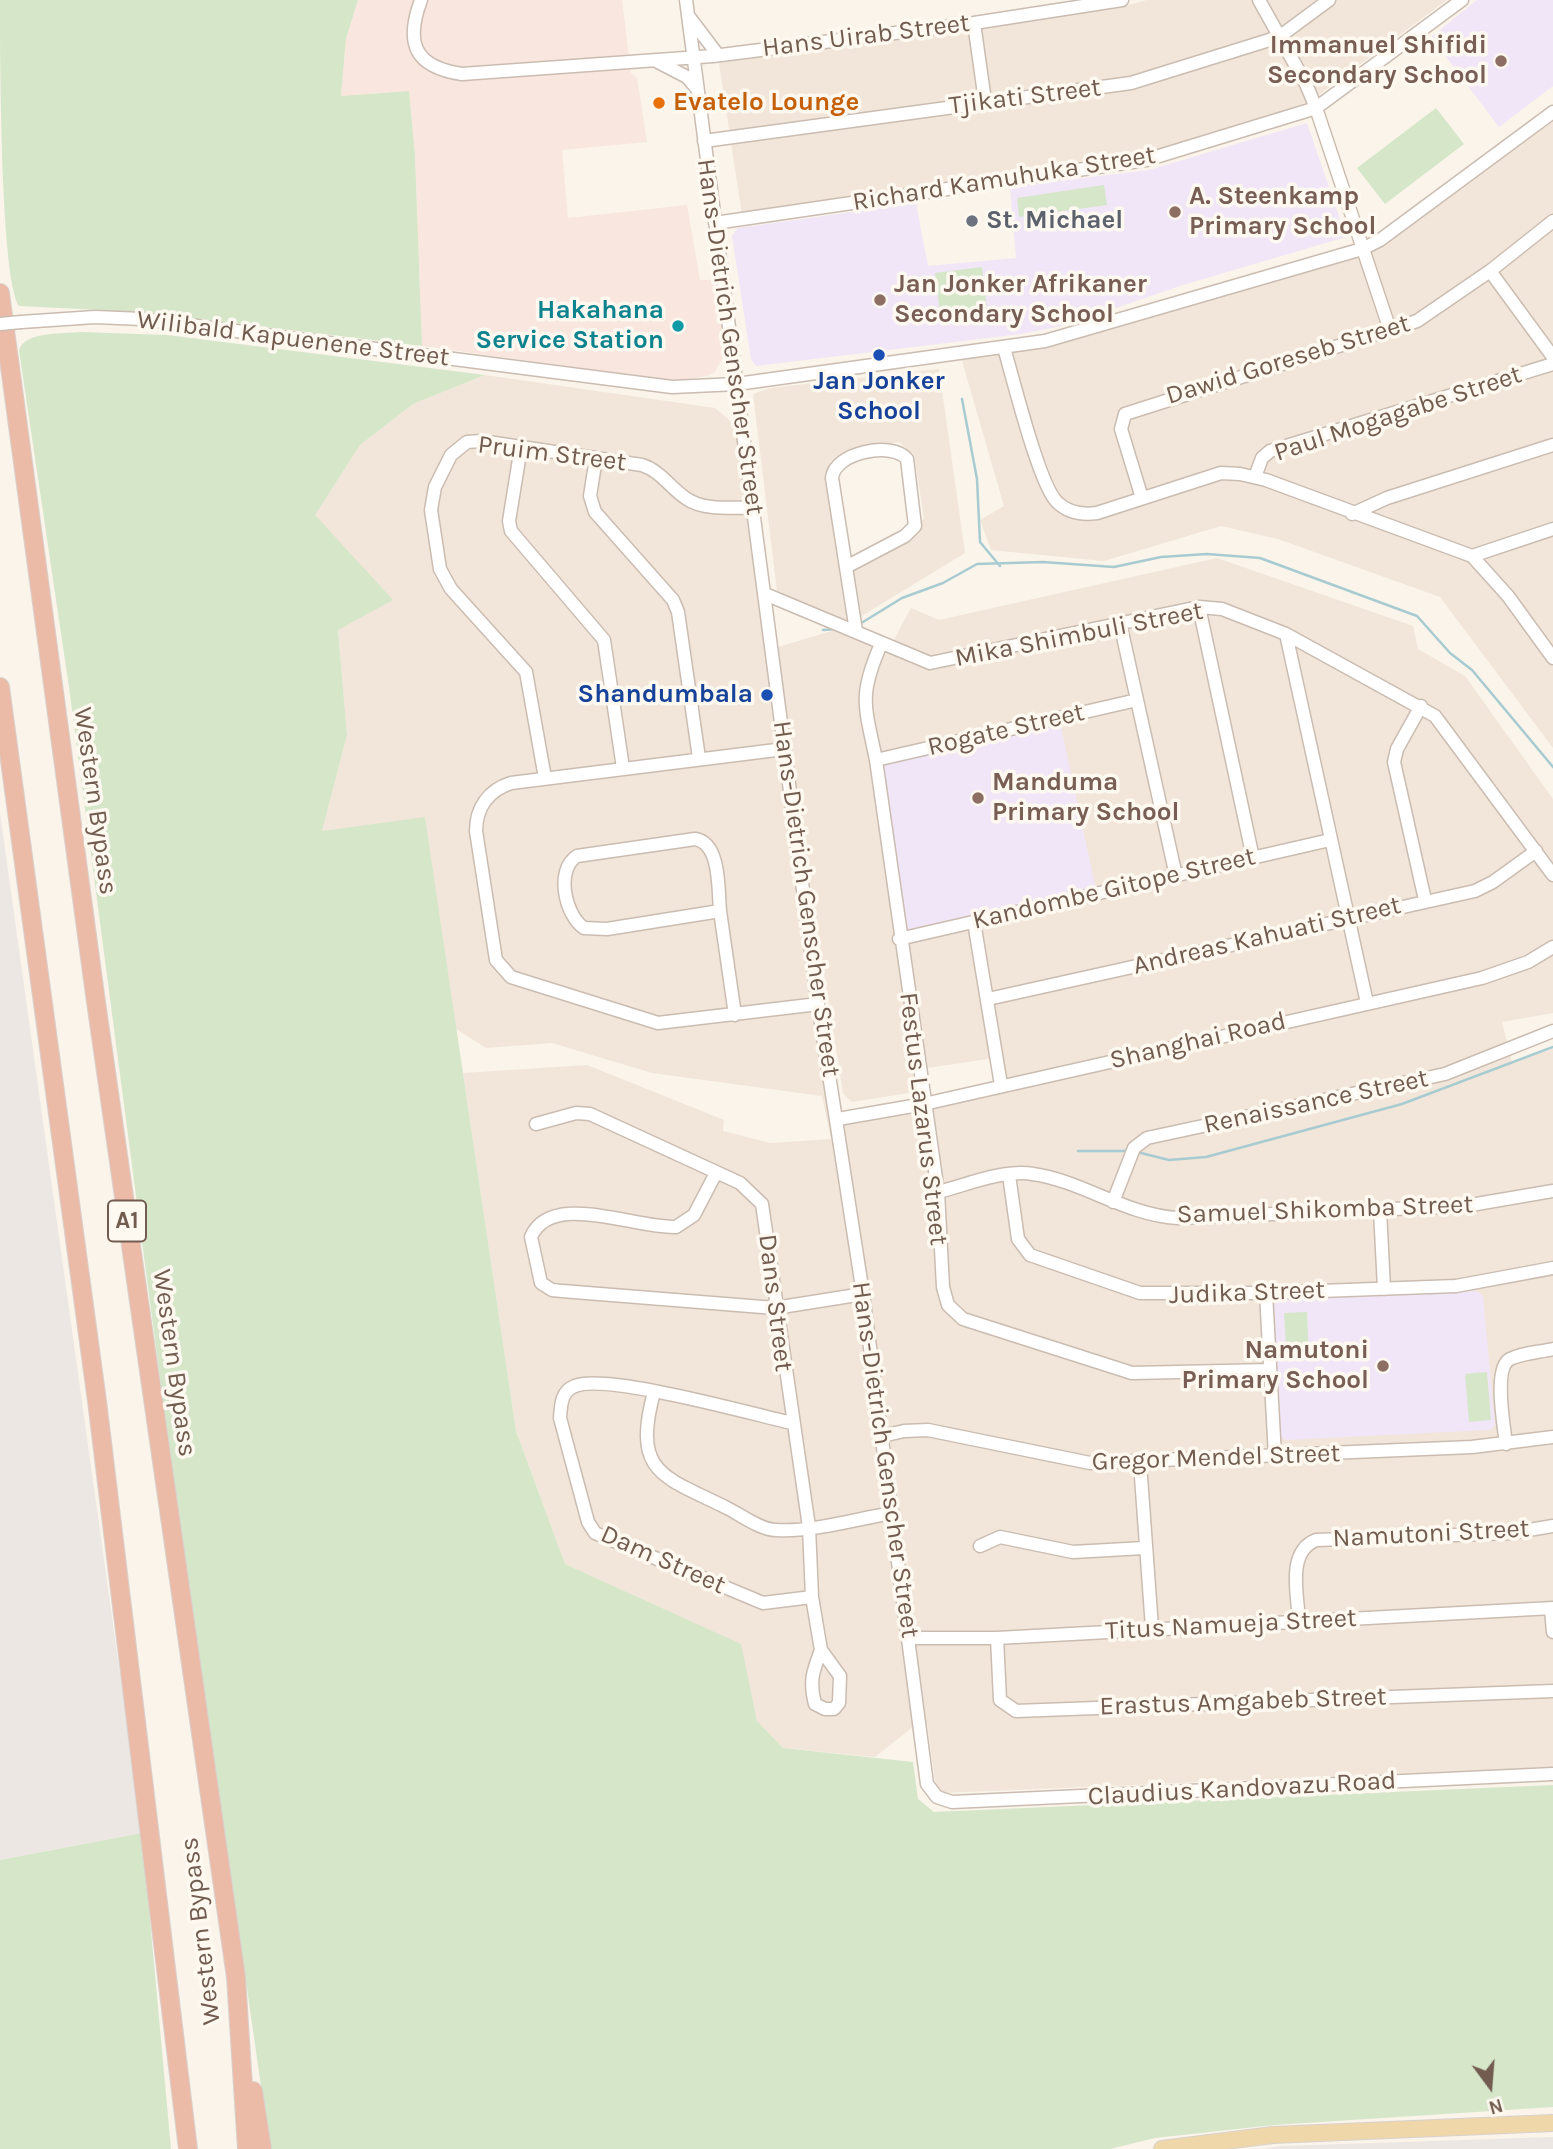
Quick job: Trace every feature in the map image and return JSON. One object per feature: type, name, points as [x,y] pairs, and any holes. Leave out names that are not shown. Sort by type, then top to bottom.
[{"type":"highway","name":"Western Bypass","points":[[0,293],[99,1029],[236,1977],[247,2149]]},
{"type":"highway","name":"Western Bypass","points":[[0,687],[94,1374],[188,2149]]},
{"type":"highway","points":[[236,1977],[262,2149]]},
{"type":"main road","points":[[1163,2149],[1273,2135],[1553,2123]]},
{"type":"street","name":"Hans Uirab Street","points":[[421,0],[412,32],[415,47],[432,67],[462,74],[694,58],[974,23],[1122,0]]},
{"type":"street","name":"Hans-Dietrich Genscher Street","points":[[686,0],[818,1004],[838,1119],[893,1513],[923,1769],[934,1795]]},
{"type":"street","points":[[1259,0],[1317,108],[1390,330]]},
{"type":"street","name":"Tjikati Street","points":[[704,141],[1131,83],[1279,37],[1329,0]]},
{"type":"street","name":"Richard Kamuhuka Street","points":[[715,223],[1136,163],[1317,108],[1462,0]]},
{"type":"street","points":[[688,15],[718,55]]},
{"type":"street","points":[[974,23],[985,101]]},
{"type":"street","points":[[656,61],[687,77],[698,90]]},
{"type":"street","name":"Wilibald Kapuenene Street","points":[[0,324],[95,317],[142,319],[643,386],[737,384],[1004,348],[1097,328],[1362,249],[1380,240],[1553,112]]},
{"type":"street","name":"Dawid Goreseb Street","points":[[1142,498],[1121,429],[1125,414],[1417,321],[1490,271],[1553,221]]},
{"type":"street","points":[[1490,271],[1553,357]]},
{"type":"street","points":[[1004,348],[1047,489],[1057,502],[1069,510],[1088,514],[1222,474],[1255,477],[1472,556],[1502,589],[1553,658]]},
{"type":"street","name":"Paul Mogagabe Street","points":[[1255,477],[1262,458],[1270,451],[1553,364]]},
{"type":"street","name":"Pruim Street","points":[[545,778],[526,672],[443,578],[431,510],[435,487],[451,455],[461,446],[475,441],[649,467],[693,502],[710,506],[754,508]]},
{"type":"street","points":[[1352,514],[1387,498],[1553,446]]},
{"type":"street","points":[[521,447],[509,521],[511,531],[604,640],[623,768]]},
{"type":"street","points":[[846,567],[905,536],[915,526],[906,459],[897,450],[878,450],[842,458],[833,470],[846,567],[856,631]]},
{"type":"street","points":[[596,458],[590,496],[595,512],[673,600],[678,612],[699,758]]},
{"type":"street","points":[[1472,556],[1553,529]]},
{"type":"street","name":"Mika Shimbuli Street","points":[[765,594],[923,662],[939,663],[1199,607],[1222,608],[1286,634],[1421,706],[1445,726],[1553,875]]},
{"type":"street","points":[[1199,607],[1253,858]]},
{"type":"street","points":[[1120,623],[1175,876]]},
{"type":"street","points":[[1286,634],[1367,1003]]},
{"type":"street","name":"Festus Lazarus Street","points":[[881,644],[867,678],[864,694],[876,760],[899,939],[938,1192],[943,1287],[948,1305],[963,1319],[1132,1373],[1153,1375],[1270,1370]]},
{"type":"street","name":"Rogate Street","points":[[876,760],[1137,700]]},
{"type":"street","points":[[1421,706],[1397,749],[1394,762],[1425,900]]},
{"type":"street","points":[[784,749],[545,778],[501,786],[485,800],[477,816],[476,831],[494,951],[504,972],[520,980],[650,1022],[674,1023],[818,1004]]},
{"type":"street","points":[[720,911],[607,929],[584,928],[569,908],[566,868],[577,856],[702,840],[712,850],[735,1015]]},
{"type":"street","name":"Kandombe Gitope Street","points":[[899,939],[1330,840]]},
{"type":"street","name":"Andreas Kahuati Street","points":[[988,999],[1485,887],[1536,851]]},
{"type":"street","points":[[974,922],[1001,1084]]},
{"type":"street","name":"Shanghai Road","points":[[838,1119],[924,1104],[1001,1084],[1511,969],[1553,947]]},
{"type":"street","name":"Renaissance Street","points":[[1113,1202],[1134,1148],[1147,1138],[1445,1074],[1553,1031]]},
{"type":"street","name":"Dans Street","points":[[536,1124],[576,1113],[590,1114],[750,1189],[762,1204],[775,1308],[809,1527],[812,1597],[821,1650]]},
{"type":"street","points":[[716,1173],[694,1215],[676,1227],[573,1213],[548,1217],[540,1222],[531,1237],[539,1278],[552,1290],[775,1308],[863,1294]]},
{"type":"street","name":"Samuel Shikomba Street","points":[[938,1192],[1009,1175],[1035,1174],[1154,1215],[1177,1218],[1465,1206],[1553,1191]]},
{"type":"street","name":"Judika Street","points":[[1009,1175],[1018,1239],[1025,1250],[1036,1258],[1148,1295],[1384,1289],[1467,1284],[1553,1268]]},
{"type":"street","points":[[1380,1210],[1384,1289]]},
{"type":"street","points":[[1266,1293],[1275,1455]]},
{"type":"street","points":[[1506,1444],[1500,1377],[1504,1364],[1512,1358],[1553,1349]]},
{"type":"street","name":"Dam Street","points":[[792,1423],[654,1392],[589,1383],[573,1386],[562,1399],[561,1418],[590,1528],[763,1603],[812,1597]]},
{"type":"street","points":[[654,1392],[645,1429],[654,1465],[662,1476],[770,1530],[809,1527],[893,1513]]},
{"type":"street","name":"Gregor Mendel Street","points":[[882,1436],[904,1431],[928,1430],[1072,1462],[1140,1464],[1506,1444],[1553,1437]]},
{"type":"street","points":[[1140,1464],[1144,1548],[1152,1628]]},
{"type":"street","name":"Namutoni Street","points":[[1299,1621],[1297,1561],[1302,1549],[1316,1540],[1511,1533],[1553,1526]]},
{"type":"street","points":[[980,1546],[1000,1537],[1073,1552],[1144,1548]]},
{"type":"street","points":[[1552,1608],[1553,1632]]},
{"type":"street","name":"Titus Namueja Street","points":[[909,1638],[997,1638],[1552,1608]]},
{"type":"street","name":"Erastus Amgabeb Street","points":[[997,1638],[998,1692],[1003,1705],[1016,1711],[1553,1691]]},
{"type":"street","name":"Claudius Kandovazu Road","points":[[934,1795],[952,1802],[1553,1774]]},
{"type":"shaded area","points":[[358,0],[622,0],[631,73],[637,78],[647,142],[562,150],[568,218],[687,205],[700,280],[713,280],[726,339],[725,354],[715,372],[681,380],[649,378],[422,346],[415,155],[409,91],[341,96],[346,39]]},
{"type":"shaded area","points":[[1147,0],[1447,0],[1316,97],[1291,110],[1120,160],[742,215],[719,63],[1121,7]]},
{"type":"shaded area","name":"Immanuel Shifidi Secondary School","points":[[1477,0],[1553,0],[1553,86],[1499,127],[1431,37]]},
{"type":"shaded area","points":[[1553,118],[1553,748],[1440,597],[1278,539],[1221,526],[1104,561],[991,550],[980,520],[1004,506],[960,354],[1004,348],[1362,249]]},
{"type":"shaded area","points":[[1307,123],[1346,237],[1183,285],[1066,325],[1021,334],[756,366],[751,359],[732,236],[738,228],[916,203],[928,266],[1016,258],[1010,187],[1149,170]]},
{"type":"shaded area","points":[[939,369],[965,553],[860,617],[853,568],[908,537],[924,518],[914,455],[899,442],[843,452],[831,461],[827,473],[851,623],[777,591],[753,394],[770,388]]},
{"type":"shaded area","points":[[485,375],[715,408],[734,424],[743,464],[778,745],[838,1119],[1511,969],[1553,947],[1553,1013],[1502,1022],[1512,1062],[1553,1049],[1553,1767],[944,1793],[936,1787],[927,1723],[918,1723],[875,1757],[783,1748],[757,1721],[740,1644],[565,1564],[516,1431],[463,1073],[587,1065],[724,1120],[723,1131],[770,1143],[831,1139],[822,1096],[652,1073],[552,1043],[486,1048],[456,1029],[425,818],[322,831],[347,735],[338,629],[315,515],[360,445],[413,404]]},
{"type":"shaded area","points":[[1217,558],[1413,626],[1418,649],[1465,676],[1553,799],[1553,942],[1507,963],[1450,980],[1006,1078],[1002,1057],[913,1070],[915,1092],[852,1102],[843,1093],[805,853],[778,647],[835,630],[890,647],[911,608],[939,620]]},
{"type":"shaded area","name":"Manduma Primary School","points":[[1059,718],[1097,894],[899,939],[876,760]]},
{"type":"shaded area","points":[[0,813],[142,1833],[0,1860]]},
{"type":"shaded area","name":"Namutoni Primary School","points":[[1477,1291],[1483,1296],[1495,1426],[1489,1430],[1286,1440],[1280,1436],[1273,1306],[1280,1300]]},
{"type":"shaded area","points":[[1553,2137],[1553,2149],[1262,2149],[1281,2146]]},
{"type":"green space","points":[[0,0],[358,0],[346,39],[341,96],[409,91],[415,155],[422,346],[142,312],[19,306],[8,254],[5,210]]},
{"type":"green space","points":[[1436,108],[1464,144],[1385,204],[1357,168]]},
{"type":"green space","points":[[1104,185],[1107,205],[1019,217],[1017,198]]},
{"type":"green space","points":[[982,267],[988,315],[941,321],[935,273]]},
{"type":"green space","points":[[81,332],[167,335],[485,375],[413,404],[360,445],[315,515],[393,600],[338,630],[347,735],[322,831],[425,817],[516,1431],[565,1564],[741,1644],[757,1721],[783,1748],[913,1762],[918,1799],[934,1812],[1553,1785],[1553,2107],[1274,2125],[1155,2138],[1110,2149],[270,2149],[165,1416],[69,687],[19,350],[29,339],[37,336]]},
{"type":"green space","points":[[1307,1312],[1309,1360],[1287,1361],[1284,1313]]},
{"type":"green space","points":[[1487,1372],[1491,1420],[1469,1422],[1465,1374]]},
{"type":"green space","points":[[142,1833],[171,2149],[0,2149],[0,1860]]},
{"type":"waterway","points":[[962,399],[977,479],[980,542],[1000,566]]},
{"type":"waterway","points":[[863,622],[902,598],[943,583],[977,564],[1043,562],[1114,567],[1161,557],[1207,554],[1260,558],[1417,616],[1450,653],[1472,670],[1553,767]]},
{"type":"waterway","points":[[823,630],[837,629]]},
{"type":"waterway","points":[[1137,1152],[1169,1160],[1206,1157],[1402,1104],[1553,1047]]},
{"type":"waterway","points":[[1078,1151],[1127,1151]]},
{"type":"place","name":"Immanuel Shifidi Secondary School","points":[[1501,61]]},
{"type":"place","name":"Evatelo Lounge","points":[[659,103]]},
{"type":"place","name":"A. Steenkamp Primary School","points":[[1175,212]]},
{"type":"place","name":"St. Michael","points":[[972,221]]},
{"type":"place","name":"Jan Jonker Afrikaner Secondary School","points":[[880,300]]},
{"type":"place","name":"Hakahana Service Station","points":[[678,326]]},
{"type":"place","name":"Jan Jonker School","points":[[879,355]]},
{"type":"place","name":"Shandumbala","points":[[767,695]]},
{"type":"place","name":"Manduma Primary School","points":[[978,798]]},
{"type":"place","name":"Namutoni Primary School","points":[[1383,1366]]}]
